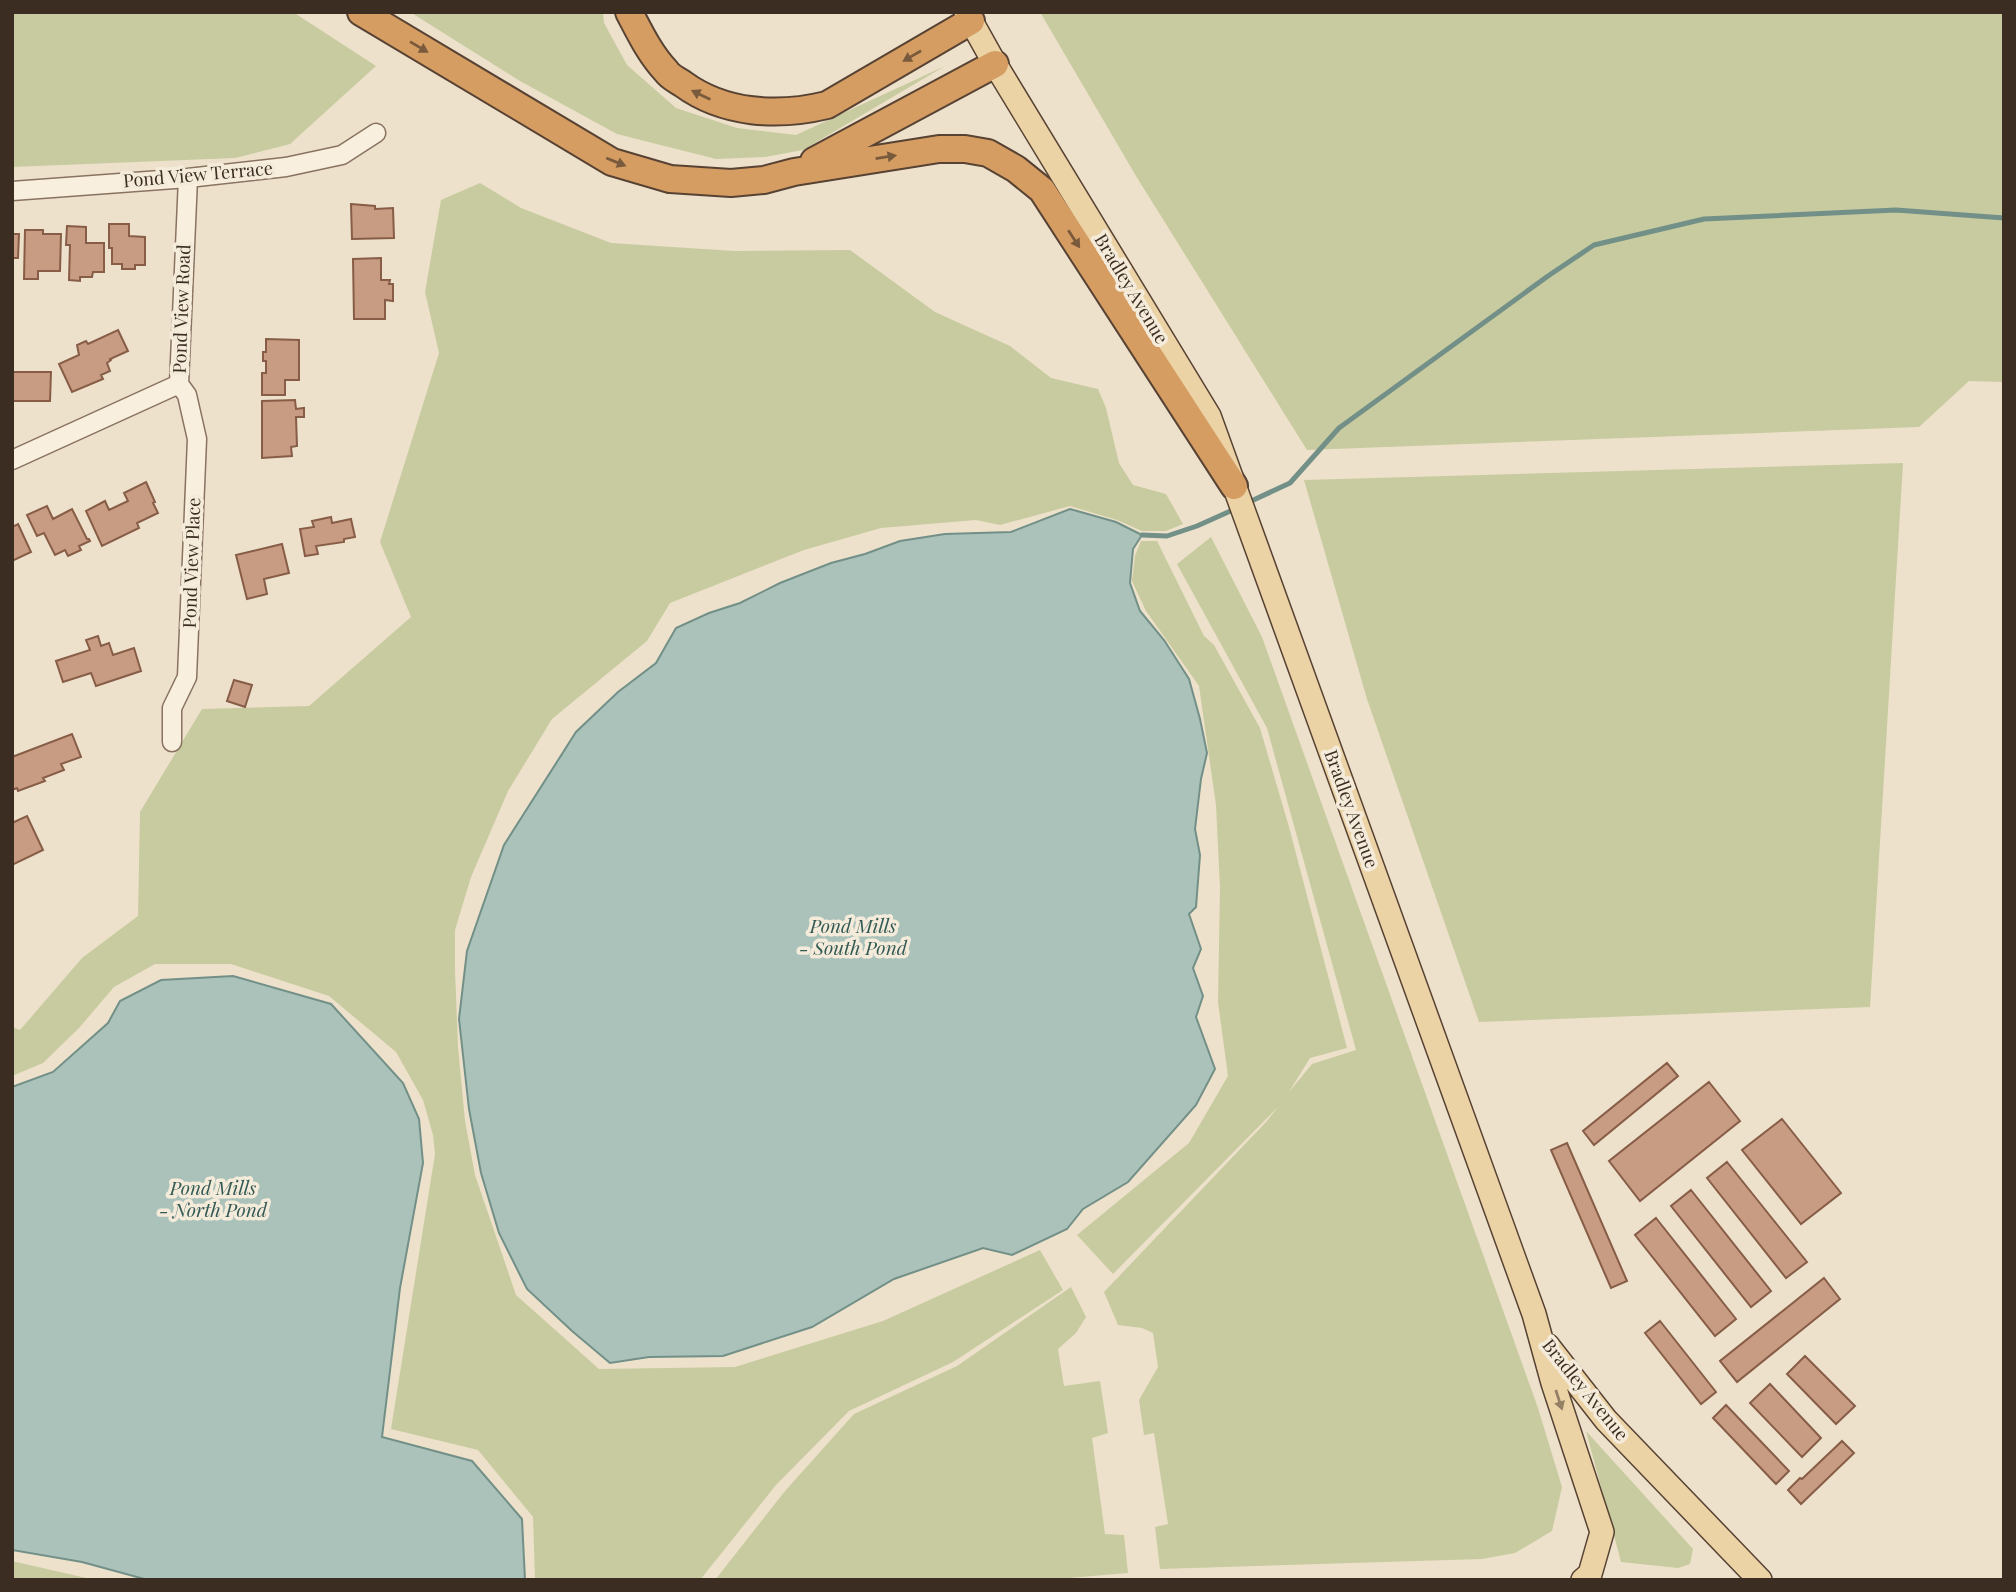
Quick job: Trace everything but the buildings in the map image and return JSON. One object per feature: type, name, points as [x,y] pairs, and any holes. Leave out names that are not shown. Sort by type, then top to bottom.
[{"type":"highway","points":[[360,12],[612,162],[670,179],[731,183],[764,180],[794,172],[939,149],[965,149],[988,153],[1016,169],[1042,190],[1234,486]]},
{"type":"highway","points":[[629,12],[645,44],[667,73],[699,96],[736,108],[782,113],[827,105],[968,17]]},
{"type":"highway","points":[[794,172],[995,64]]},
{"type":"main road","name":"Bradley Avenue","points":[[968,17],[1209,416],[1539,1335],[1606,1420],[1760,1580]]},
{"type":"main road","points":[[1539,1335],[1602,1532],[1590,1574],[1583,1580]]},
{"type":"street","name":"Pond View Terrace","points":[[12,191],[188,178],[286,167],[342,155],[376,133]]},
{"type":"street","name":"Pond View Road","points":[[12,460],[179,383],[188,178]]},
{"type":"street","name":"Pond View Place","points":[[172,742],[172,708],[187,677],[197,439],[187,395],[179,383]]},
{"type":"green space","points":[[12,12],[293,12],[376,66],[290,144],[235,158],[12,167]]},
{"type":"green space","points":[[410,12],[603,12],[604,23],[627,65],[676,108],[737,128],[796,135],[945,66],[803,150],[765,157],[716,159],[617,134],[520,81]]},
{"type":"green space","points":[[1040,12],[2004,12],[2004,382],[1969,381],[1919,427],[1307,450],[1136,176]]},
{"type":"green space","points":[[480,183],[521,208],[611,243],[734,251],[850,250],[935,312],[1010,346],[1051,378],[1098,389],[1106,408],[1119,463],[1133,485],[1166,494],[1183,524],[1166,531],[1142,531],[1117,520],[1070,506],[1000,525],[976,520],[881,528],[804,550],[670,603],[647,641],[552,719],[508,791],[471,877],[455,930],[455,970],[465,1121],[475,1175],[516,1295],[599,1369],[735,1367],[883,1321],[1040,1250],[1063,1290],[953,1362],[849,1411],[776,1485],[700,1580],[535,1580],[533,1517],[478,1450],[391,1429],[435,1154],[433,1135],[423,1100],[396,1052],[329,996],[231,964],[155,964],[114,987],[79,1028],[43,1063],[12,1076],[12,1027],[20,1030],[82,958],[138,916],[140,812],[202,709],[309,706],[411,617],[380,542],[439,353],[425,292],[441,200]]},
{"type":"green space","points":[[1903,463],[1870,1007],[1479,1022],[1367,699],[1304,480]]},
{"type":"green space","points":[[1211,537],[1262,637],[1538,1408],[1562,1487],[1552,1531],[1515,1553],[1482,1559],[1160,1569],[1155,1527],[1168,1524],[1154,1433],[1144,1435],[1139,1400],[1158,1367],[1153,1333],[1142,1328],[1118,1325],[1104,1292],[1278,1107],[1113,1274],[1077,1235],[1189,1143],[1228,1076],[1218,1002],[1220,888],[1216,805],[1199,686],[1146,611],[1132,581],[1135,556],[1141,541],[1157,541],[1204,636],[1214,645],[1260,728],[1289,827],[1347,1048],[1310,1058],[1289,1092],[1312,1064],[1356,1050],[1267,728],[1177,564]]},
{"type":"green space","points":[[1071,1287],[1086,1317],[1076,1333],[1058,1349],[1064,1386],[1100,1381],[1108,1433],[1092,1438],[1105,1534],[1124,1535],[1128,1573],[1045,1580],[715,1580],[785,1491],[854,1414],[957,1366]]},
{"type":"green space","points":[[1586,1431],[1693,1549],[1690,1564],[1678,1568],[1621,1562]]},
{"type":"green space","points":[[12,1561],[95,1580],[12,1580]]},
{"type":"water","name":"Pond Mills - South Pond","points":[[1070,509],[1116,522],[1142,535],[1133,549],[1130,583],[1140,611],[1164,640],[1189,679],[1200,719],[1207,753],[1195,829],[1200,855],[1196,907],[1189,914],[1201,949],[1193,968],[1203,996],[1196,1017],[1215,1069],[1196,1105],[1128,1182],[1083,1209],[1067,1229],[1012,1255],[983,1248],[894,1279],[812,1327],[723,1356],[649,1357],[610,1363],[527,1289],[499,1233],[481,1173],[469,1109],[459,1019],[467,951],[504,845],[576,732],[618,692],[656,663],[676,628],[831,563],[900,541],[945,534],[1011,532]]},
{"type":"water","name":"Pond Mills - North Pond","points":[[233,976],[331,1004],[403,1083],[419,1119],[423,1163],[400,1288],[382,1437],[472,1461],[522,1519],[525,1580],[148,1580],[82,1562],[12,1550],[12,1087],[53,1072],[108,1023],[120,1001],[161,980]]},
{"type":"waterway","points":[[1247,503],[1290,483],[1339,428],[1594,245],[1704,219],[1896,210],[2004,218]]},
{"type":"waterway","points":[[1142,535],[1167,536],[1235,509]]}]
